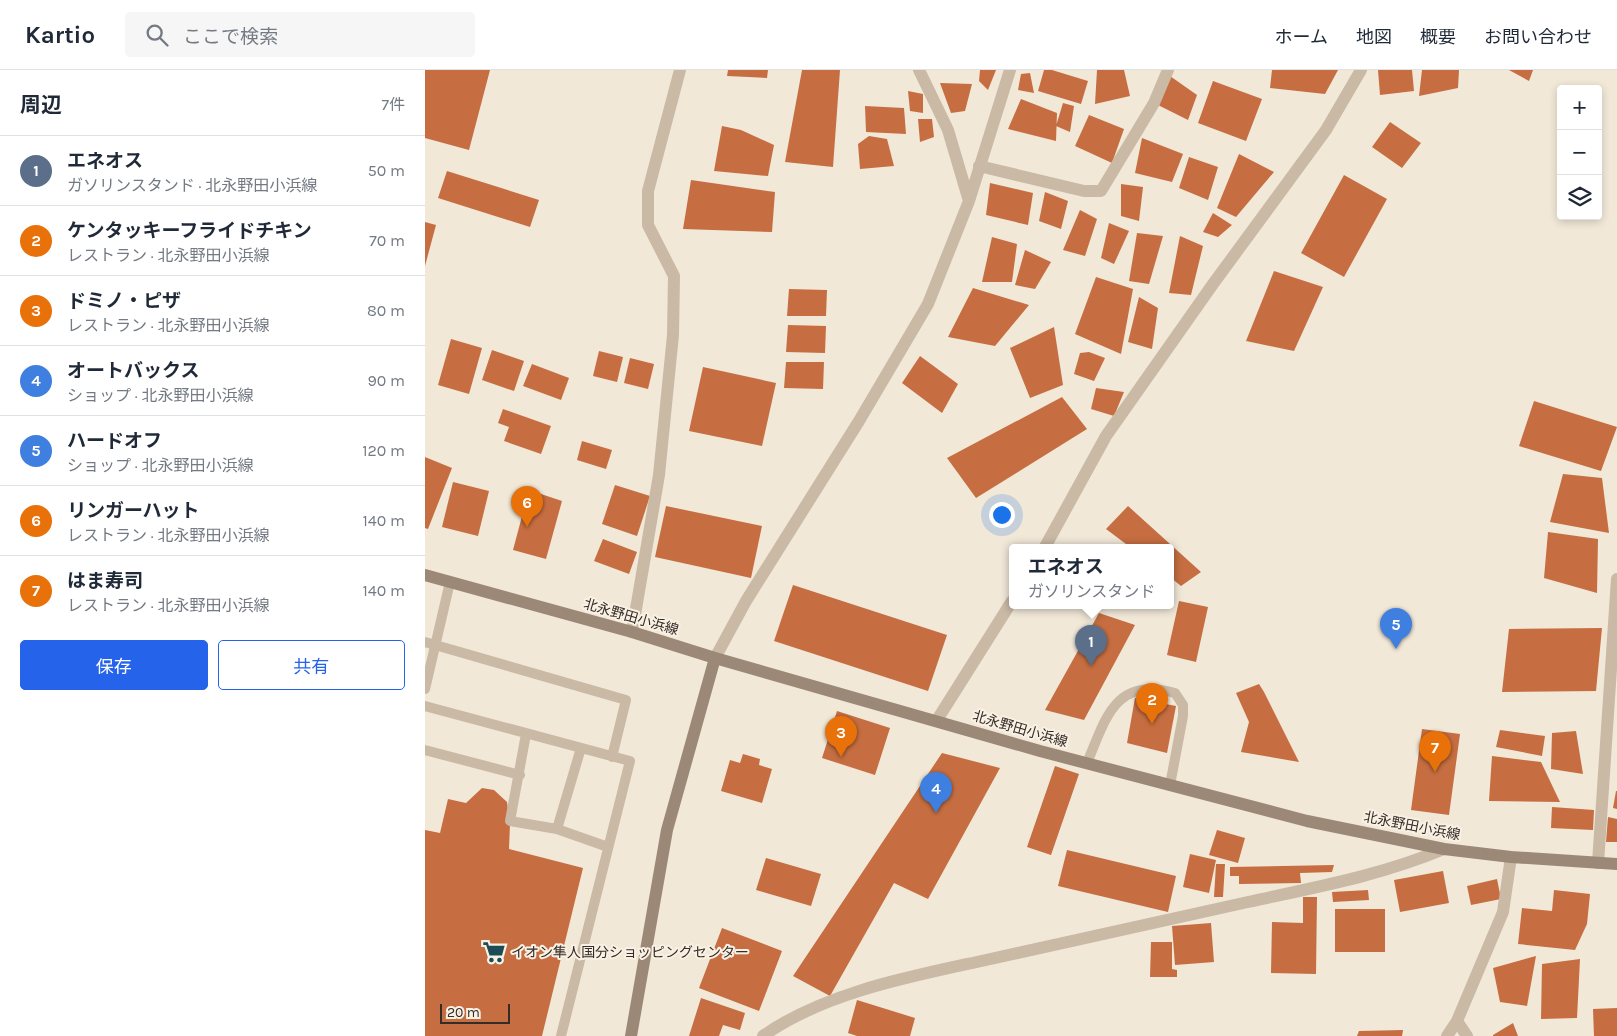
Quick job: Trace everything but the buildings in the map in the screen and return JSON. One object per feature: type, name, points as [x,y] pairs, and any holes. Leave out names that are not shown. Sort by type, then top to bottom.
[{"type":"main road","name":"北永野田小浜線","points":[[425,575],[632,632],[715,658],[1087,763],[1307,821],[1444,849],[1511,857],[1617,864]]},
{"type":"main road","points":[[631,1036],[667,830],[715,658]]},
{"type":"street","points":[[632,632],[659,475],[673,335],[674,276],[648,225],[648,191],[680,70]]},
{"type":"street","points":[[919,70],[948,130],[969,201]]},
{"type":"street","points":[[715,658],[746,601],[859,421],[928,304],[969,201],[1010,70]]},
{"type":"street","points":[[979,166],[1084,191],[1101,191],[1154,103],[1168,70]]},
{"type":"street","points":[[1047,544],[1106,436],[1213,284],[1326,130],[1361,70]]},
{"type":"street","points":[[1598,863],[1617,579]]},
{"type":"street","points":[[937,720],[1009,606]]},
{"type":"street","points":[[763,1036],[783,1022],[836,998],[941,970],[1304,891],[1402,866],[1444,849]]},
{"type":"street","points":[[1447,1036],[1457,1021],[1503,912],[1511,857]]},
{"type":"street","points":[[1457,1021],[1467,1036]]},
{"type":"lane","points":[[425,689],[450,582]]},
{"type":"lane","points":[[425,642],[626,700],[612,757]]},
{"type":"lane","points":[[1087,763],[1107,715],[1123,696],[1155,687],[1175,693],[1183,705],[1183,716],[1170,785]]},
{"type":"lane","points":[[425,706],[630,761],[561,1036]]},
{"type":"lane","points":[[526,734],[520,775],[510,821],[557,829],[608,847]]},
{"type":"lane","points":[[557,829],[581,748]]},
{"type":"lane","points":[[425,750],[520,775]]},
{"type":"place","name":"リンガーハット","points":[[527,527]]},
{"type":"place","name":"ハードオフ","points":[[1396,649]]},
{"type":"place","name":"エネオス","points":[[1091,666]]},
{"type":"place","name":"ケンタッキーフライドチキン","points":[[1152,724]]},
{"type":"place","name":"ドミノ・ピザ","points":[[841,757]]},
{"type":"place","name":"はま寿司","points":[[1435,772]]},
{"type":"place","name":"オートバックス","points":[[936,813]]},
{"type":"place","name":"イオン隼人国分ショッピングセンター","points":[[494,952]]}]
